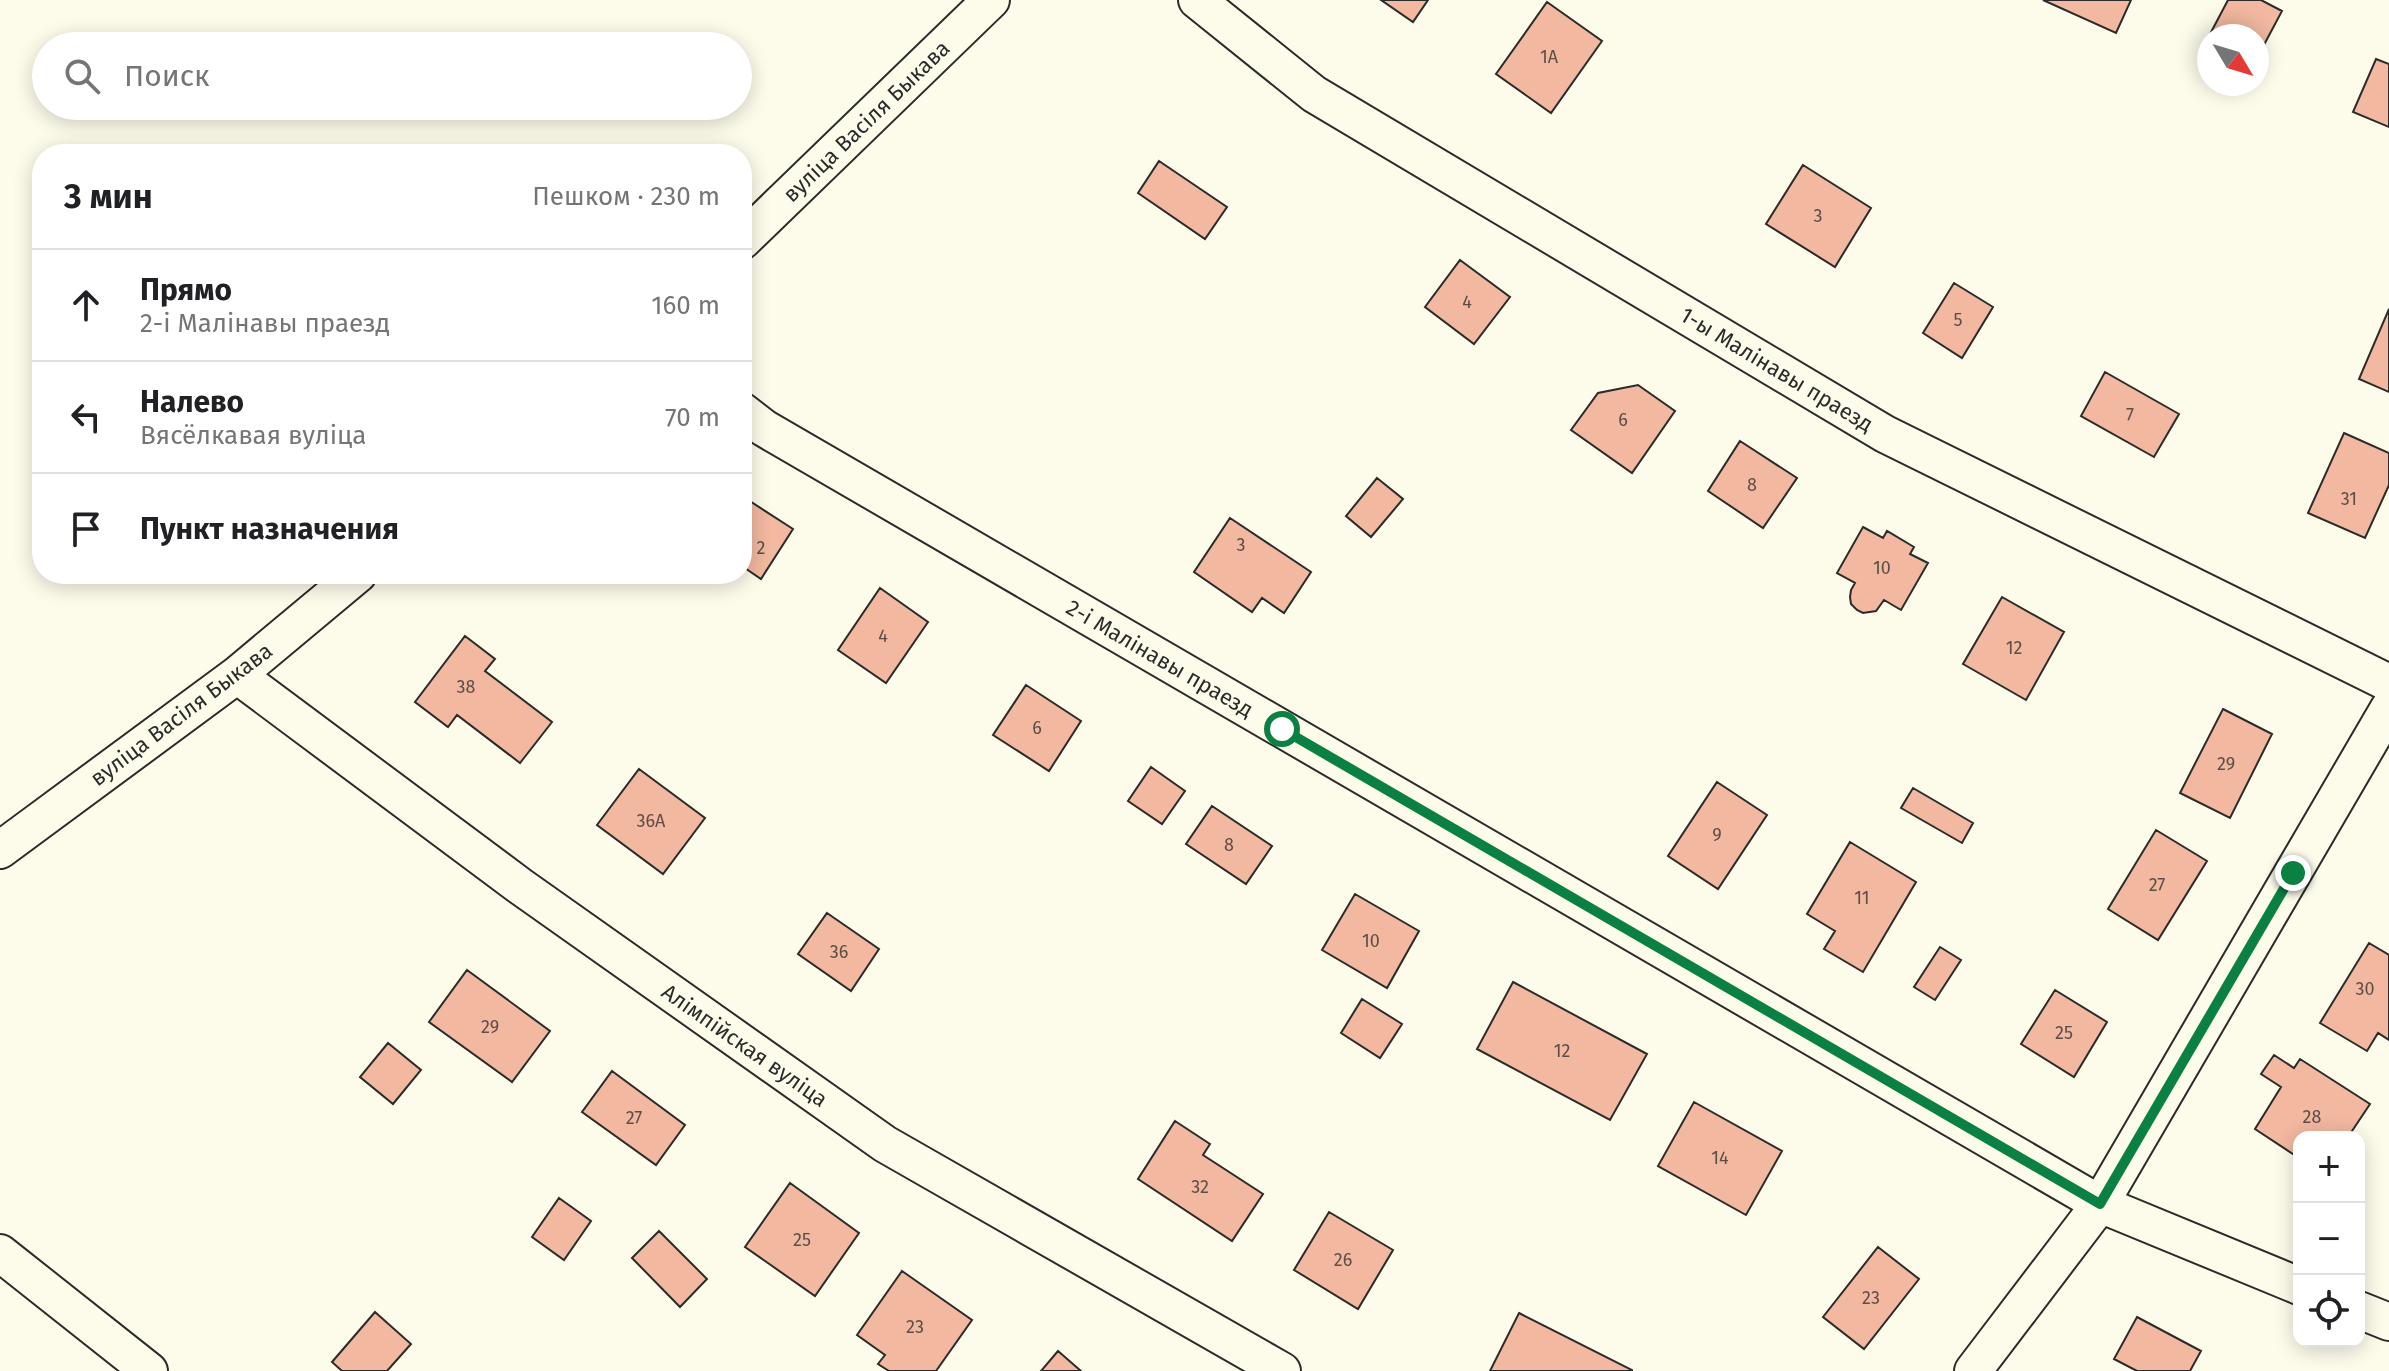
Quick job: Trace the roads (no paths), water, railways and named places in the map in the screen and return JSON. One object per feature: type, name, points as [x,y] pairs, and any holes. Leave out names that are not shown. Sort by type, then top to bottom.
[{"type":"street","name":"вуліца Васіля Быкава","points":[[752,231],[991,0]]},
{"type":"street","name":"1-ы Малінавы праезд","points":[[1197,0],[1314,94],[1885,434],[2389,683]]},
{"type":"street","name":"2-і Малінавы праезд","points":[[752,419],[2100,1204],[2293,1284]]},
{"type":"street","name":"вуліца Васіля Быкава","points":[[0,850],[237,675],[346,584]]},
{"type":"street","name":"Алімпійская вуліца","points":[[237,675],[520,886],[885,1144],[1282,1371]]},
{"type":"street","points":[[1973,1371],[2100,1204],[2389,708]]},
{"type":"street","points":[[0,1253],[149,1371]]},
{"type":"street","points":[[2365,1312],[2389,1322]]}]
